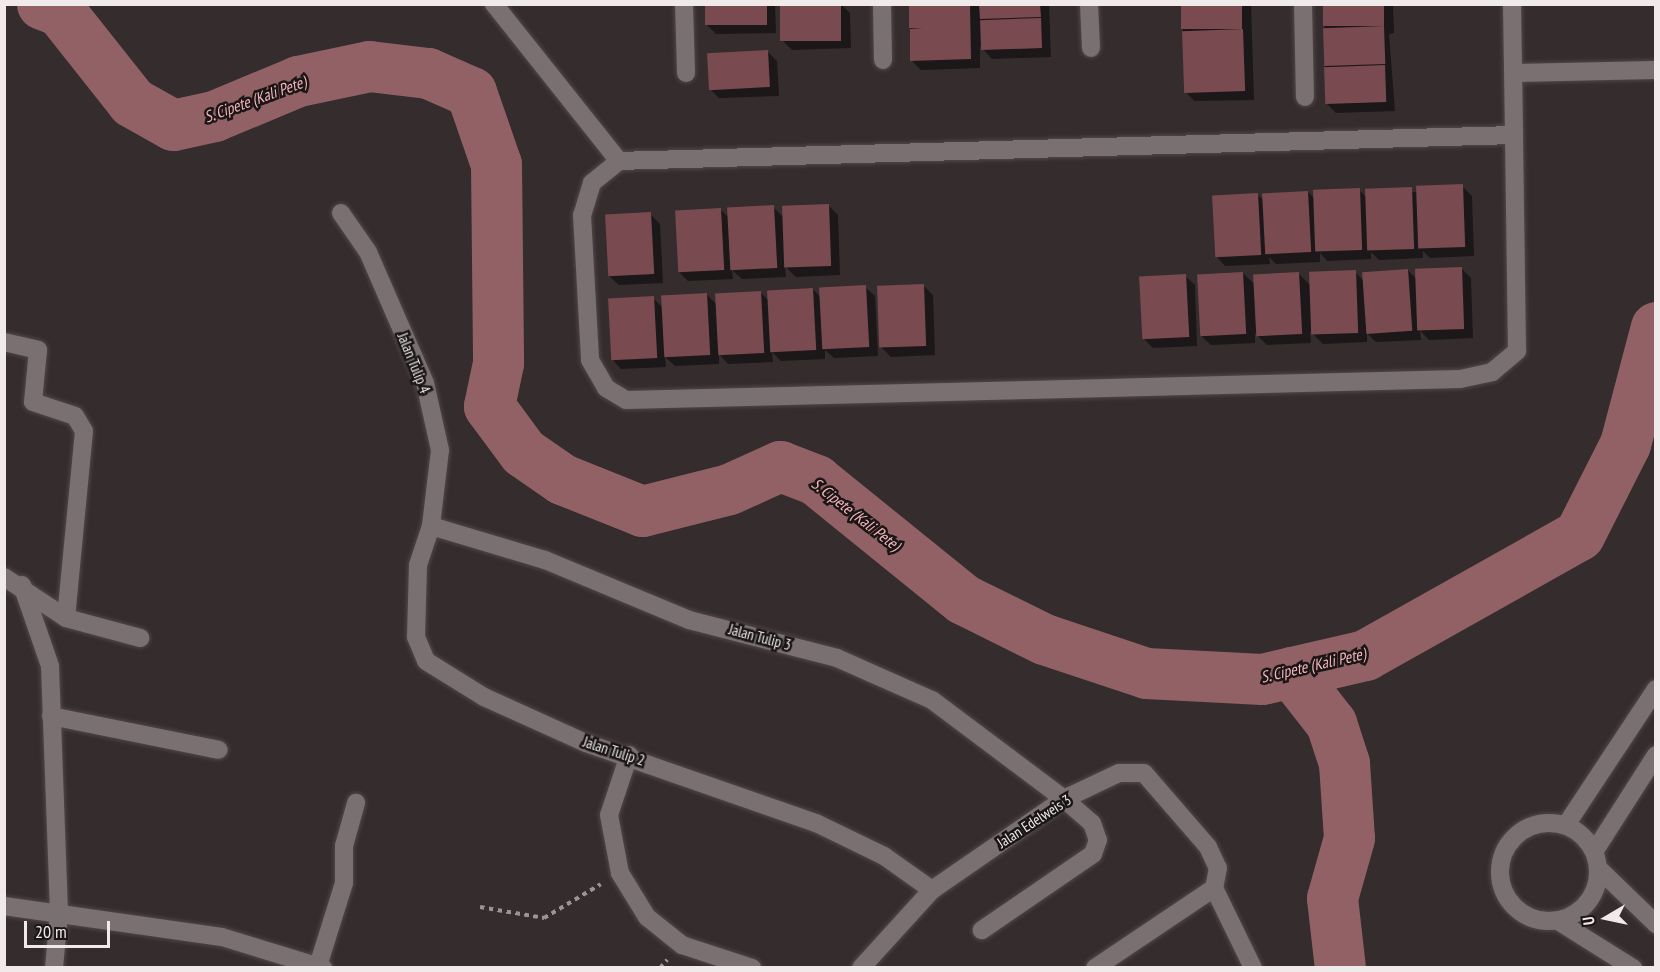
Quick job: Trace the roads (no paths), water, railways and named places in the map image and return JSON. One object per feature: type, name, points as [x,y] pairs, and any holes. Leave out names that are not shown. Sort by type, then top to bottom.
[{"type":"street","points":[[494,4],[620,161]]},
{"type":"street","points":[[684,4],[686,73]]},
{"type":"street","points":[[882,4],[884,60]]},
{"type":"street","points":[[1089,4],[1091,48]]},
{"type":"street","points":[[1303,4],[1305,97]]},
{"type":"street","points":[[1512,4],[1514,73],[1517,351],[1492,372],[1460,379],[626,400],[606,388],[590,360],[582,215],[592,183],[620,161],[1514,135]]},
{"type":"street","points":[[1514,73],[1656,70]]},
{"type":"street","name":"Jalan Tulip 4","points":[[340,213],[368,252],[425,383],[440,450],[431,526]]},
{"type":"street","points":[[4,342],[38,350],[33,402],[75,416],[84,431],[66,618]]},
{"type":"street","name":"Jalan Tulip 2","points":[[431,526],[418,565],[416,637],[426,661],[484,697],[586,743],[629,755],[816,823],[884,856],[932,891]]},
{"type":"street","name":"Jalan Tulip 3","points":[[431,526],[545,560],[689,620],[837,658],[932,700],[1064,799],[1092,823],[1098,840],[1093,854],[982,930]]},
{"type":"street","points":[[4,577],[22,585],[66,618],[140,638]]},
{"type":"street","points":[[22,585],[50,666],[59,913],[54,968]]},
{"type":"street","points":[[1566,825],[1656,689]]},
{"type":"street","points":[[51,716],[219,750]]},
{"type":"street","points":[[629,755],[609,815],[620,873],[647,917],[682,945],[752,968]]},
{"type":"street","points":[[1558,921],[1588,902],[1596,860],[1656,755]]},
{"type":"street","name":"Jalan Edelweis 3","points":[[861,968],[932,891],[1064,799],[1119,773],[1144,773],[1208,847],[1218,868],[1214,888]]},
{"type":"street","points":[[4,906],[222,937],[321,967],[344,883],[344,846],[356,803]]},
{"type":"street","points":[[1566,825],[1656,924]]},
{"type":"street","points":[[1566,825],[1526,828],[1514,836],[1500,860],[1508,901],[1530,918],[1558,921],[1633,968]]},
{"type":"street","points":[[1095,968],[1214,888],[1253,968]]},
{"type":"waterway","name":"S. Cipete (Kali Pete)","points":[[42,4],[60,11],[132,102],[173,125],[214,116],[298,81],[369,66],[428,73],[471,92],[496,164],[498,363],[489,406],[523,452],[562,479],[642,511],[729,489],[780,466],[816,480],[963,599],[1044,639],[1146,673],[1262,679],[1365,655],[1579,535],[1625,444],[1656,327]]},
{"type":"waterway","points":[[1291,672],[1331,723],[1344,763],[1349,838],[1332,898],[1340,968]]}]
